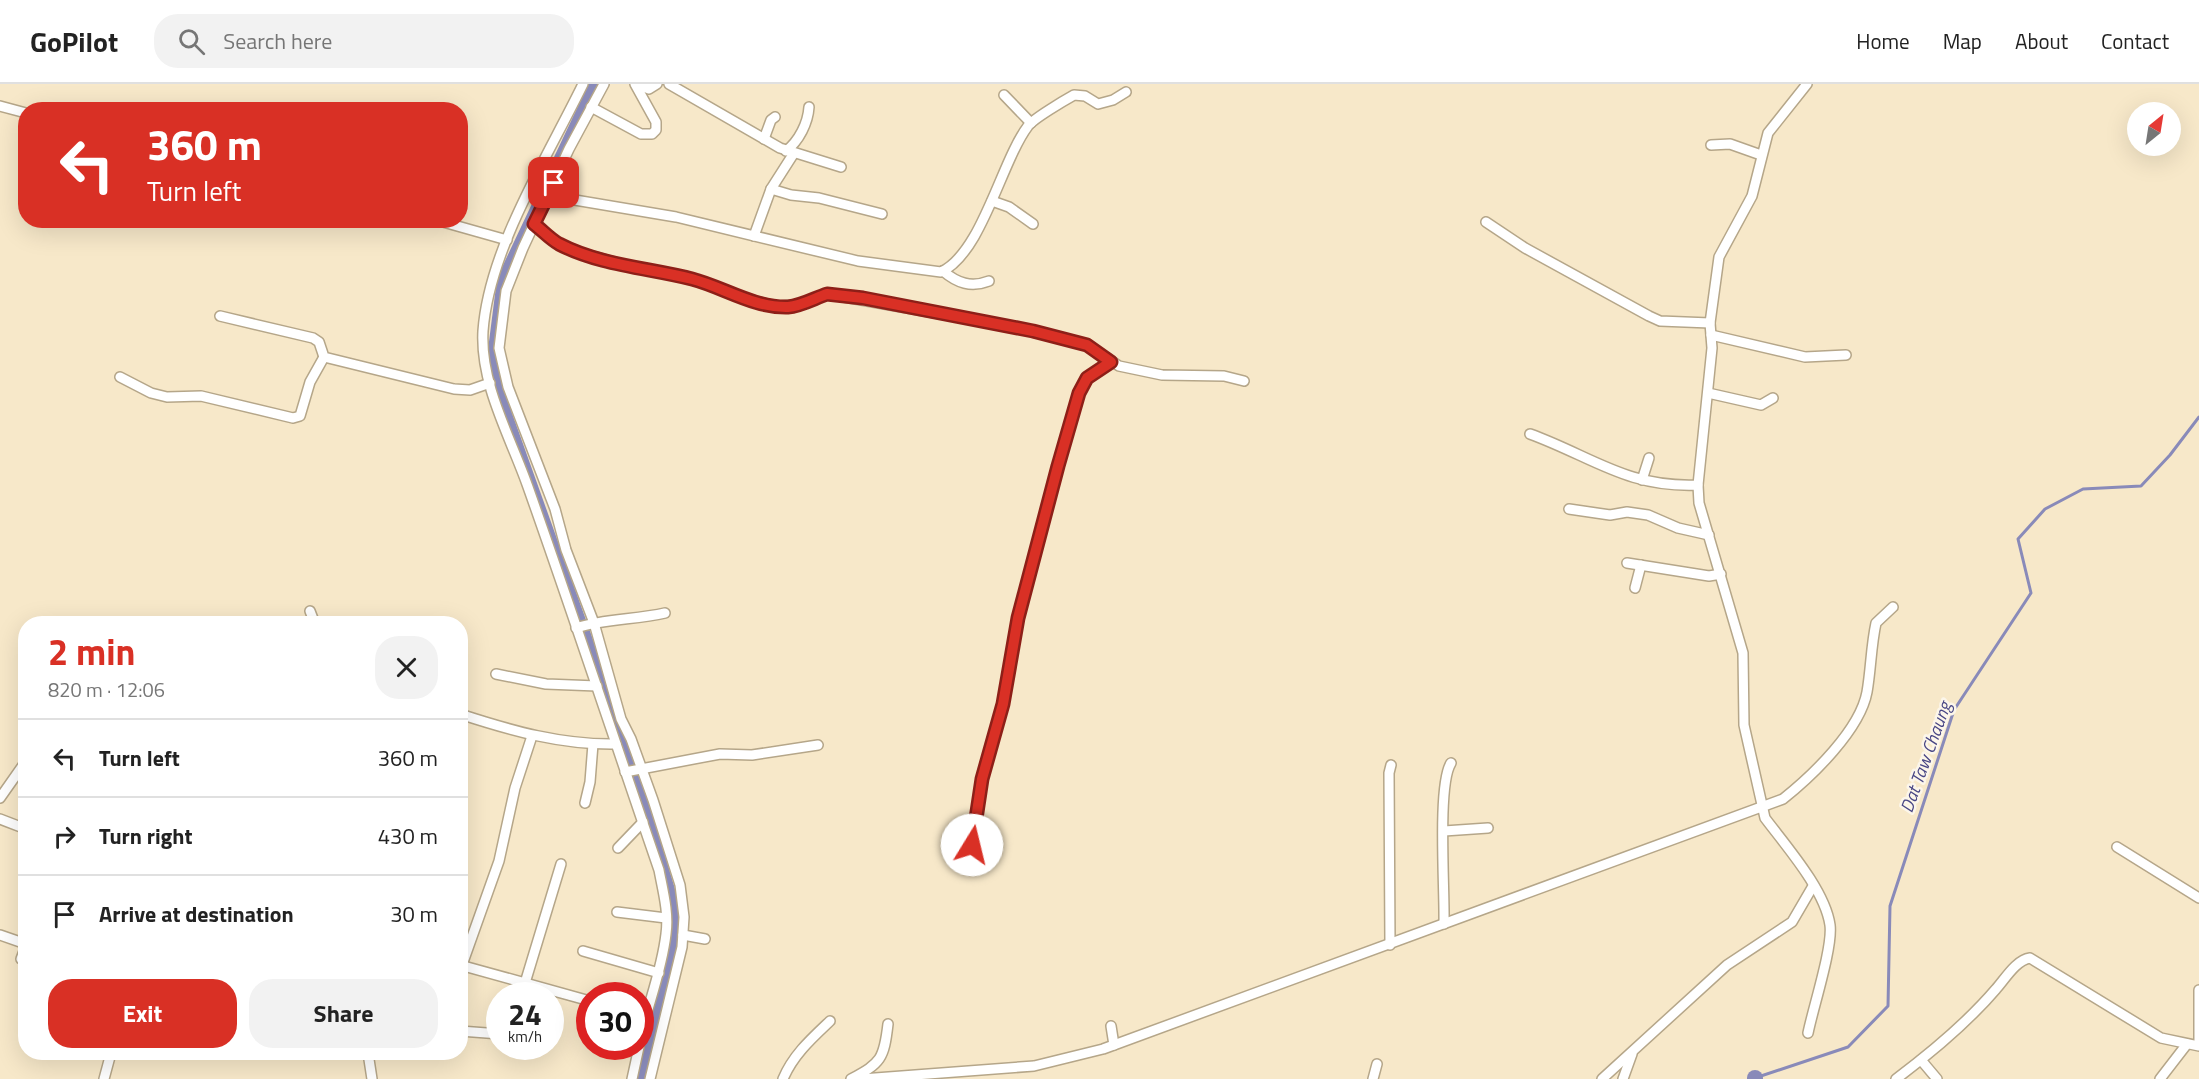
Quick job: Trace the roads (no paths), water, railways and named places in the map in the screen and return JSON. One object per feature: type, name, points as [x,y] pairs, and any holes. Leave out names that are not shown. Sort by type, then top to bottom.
[{"type":"street","points":[[583,84],[565,139],[554,183],[506,291],[499,348],[508,387],[555,509],[585,625],[597,686],[616,744],[653,800],[680,885],[684,917],[683,935],[665,1025],[650,1079]]},
{"type":"street","points":[[604,84],[591,107],[565,139],[507,240],[492,278],[485,314],[483,351],[490,383],[621,719],[631,739],[633,771],[643,822],[659,870],[666,918],[667,932],[654,986]]},
{"type":"street","points":[[591,107],[641,134],[652,134],[656,130],[656,122],[636,84]]},
{"type":"street","points":[[636,84],[649,89],[657,84]]},
{"type":"street","points":[[669,84],[790,152],[841,166]]},
{"type":"street","points":[[1807,84],[1768,133],[1752,196],[1719,257],[1710,322],[1708,393],[1698,485],[1699,503],[1743,653],[1744,725],[1757,774],[1761,805],[1765,818],[1813,886],[1826,910],[1830,935],[1808,1034]]},
{"type":"street","points":[[554,183],[563,198],[676,217],[858,261],[926,272],[944,271],[957,262],[992,201],[1013,150],[1030,123],[1074,95],[1085,96],[1098,104],[1113,100],[1126,92]]},
{"type":"street","points":[[1004,95],[1030,123]]},
{"type":"street","points":[[0,106],[18,111]]},
{"type":"street","points":[[754,237],[771,189],[793,146],[807,125],[809,107]]},
{"type":"street","points":[[761,137],[772,117]]},
{"type":"street","points":[[1711,146],[1730,144],[1761,155]]},
{"type":"street","points":[[771,189],[882,214]]},
{"type":"street","points":[[992,201],[1009,207],[1033,224]]},
{"type":"street","points":[[1486,222],[1526,248],[1660,321],[1710,322]]},
{"type":"street","points":[[534,224],[557,243],[581,252],[629,266],[692,279],[744,298],[775,306],[800,304],[827,294],[863,298],[1066,339],[1087,345],[1111,362],[1162,375],[1224,376],[1244,381]]},
{"type":"street","points":[[464,228],[507,240]]},
{"type":"street","points":[[944,271],[955,281],[969,285],[989,281]]},
{"type":"street","points":[[120,376],[151,393],[167,397],[201,396],[293,418],[300,416],[309,382],[324,357],[319,342],[314,338],[220,316]]},
{"type":"street","points":[[1711,335],[1805,357],[1846,355]]},
{"type":"street","points":[[324,357],[454,389],[470,390],[490,383]]},
{"type":"street","points":[[972,845],[982,779],[1003,704],[1017,624],[1079,393],[1087,378],[1111,362]]},
{"type":"street","points":[[1708,393],[1761,405],[1773,398]]},
{"type":"street","points":[[1530,434],[1570,448],[1610,471],[1673,486],[1698,485]]},
{"type":"street","points":[[1642,480],[1649,458]]},
{"type":"street","points":[[1569,509],[1610,515],[1626,512],[1648,515],[1678,528],[1709,535]]},
{"type":"street","points":[[1627,563],[1709,576],[1721,574]]},
{"type":"street","points":[[1635,588],[1641,565]]},
{"type":"street","points":[[862,1079],[1034,1066],[1114,1045],[1390,945],[1761,805],[1783,799],[1796,788],[1856,722],[1867,694],[1876,623],[1893,607]]},
{"type":"street","points":[[310,611],[312,616]]},
{"type":"street","points":[[585,625],[633,620],[665,613]]},
{"type":"street","points":[[496,674],[546,684],[597,686]]},
{"type":"street","points":[[468,716],[532,736],[592,744],[616,744]]},
{"type":"street","points":[[468,946],[499,861],[515,788],[532,736]]},
{"type":"street","points":[[585,803],[590,782],[592,744]]},
{"type":"street","points":[[633,771],[710,755],[752,756],[818,745]]},
{"type":"street","points":[[1444,924],[1444,782],[1451,763]]},
{"type":"street","points":[[1390,945],[1389,773],[1391,765]]},
{"type":"street","points":[[0,798],[18,772]]},
{"type":"street","points":[[0,819],[18,826]]},
{"type":"street","points":[[618,848],[643,822]]},
{"type":"street","points":[[1444,831],[1488,828]]},
{"type":"street","points":[[2117,847],[2199,898]]},
{"type":"street","points":[[525,982],[561,864]]},
{"type":"street","points":[[1602,1079],[1727,965],[1792,922],[1813,886]]},
{"type":"street","points":[[617,912],[666,918]]},
{"type":"street","points":[[0,935],[18,942]]},
{"type":"street","points":[[683,935],[705,939]]},
{"type":"street","points":[[583,951],[659,973]]},
{"type":"street","points":[[1896,1079],[1921,1060],[1983,1004],[2019,963],[2030,958],[2142,1028],[2161,1038],[2187,1044],[2199,1045],[2197,1037],[2199,990]]},
{"type":"street","points":[[468,967],[521,982]]},
{"type":"street","points":[[783,1079],[801,1048],[830,1021]]},
{"type":"street","points":[[851,1079],[877,1065],[885,1045],[888,1024]]},
{"type":"street","points":[[1111,1026],[1114,1045]]},
{"type":"street","points":[[468,1031],[486,1033]]},
{"type":"street","points":[[2160,1079],[2187,1044]]},
{"type":"street","points":[[1623,1079],[1633,1052]]},
{"type":"street","points":[[104,1079],[109,1060]]},
{"type":"street","points":[[369,1060],[372,1079]]},
{"type":"street","points":[[632,1079],[636,1060]]},
{"type":"street","points":[[1921,1060],[1937,1079]]},
{"type":"street","points":[[1373,1079],[1377,1064]]},
{"type":"waterway","points":[[594,84],[502,279],[494,342],[494,367],[507,414],[638,780],[675,907],[676,936],[641,1079]]},
{"type":"waterway","name":"Dat Taw Chaung","points":[[1755,1078],[1848,1047],[1888,1006],[1890,906],[1954,710],[2031,593],[2018,539],[2045,509],[2083,489],[2141,486],[2170,455],[2199,417]]}]
